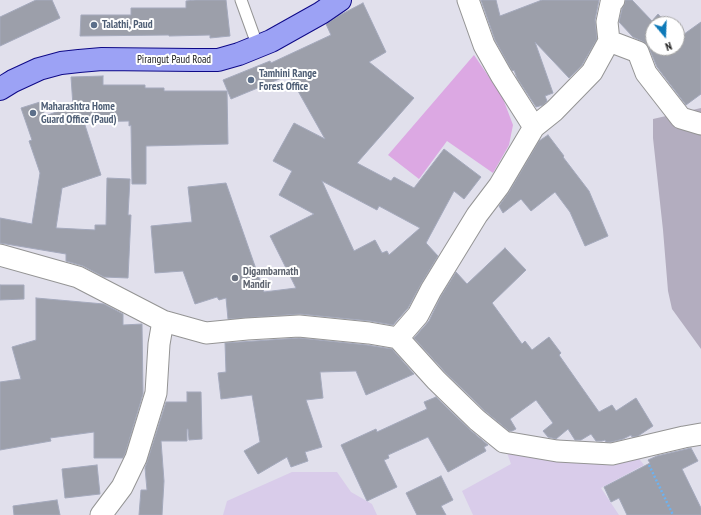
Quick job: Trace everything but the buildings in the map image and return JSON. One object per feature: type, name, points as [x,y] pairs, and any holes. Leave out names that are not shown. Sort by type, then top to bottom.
[{"type":"main road","name":"Pirangut Paud Road","points":[[0,89],[39,69],[61,63],[102,59],[218,60],[239,54],[271,41],[321,13],[340,0]]},
{"type":"street","points":[[468,0],[484,45],[534,127]]},
{"type":"street","points":[[398,338],[418,315],[431,290],[477,215],[499,186],[534,127],[554,111],[592,72],[609,41],[607,22],[611,3],[614,0]]},
{"type":"street","points":[[609,41],[638,52],[646,73],[681,118],[701,124]]},
{"type":"street","points":[[0,255],[78,277],[163,321],[206,333],[299,326],[398,338],[436,380],[472,415],[504,442],[557,451],[612,454],[701,434]]},
{"type":"street","points":[[101,515],[122,486],[136,458],[156,393],[159,344],[163,321]]},
{"type":"lane","points":[[241,0],[258,47]]},
{"type":"path","points":[[640,448],[673,515]]},
{"type":"shaded area","points":[[474,55],[502,96],[513,125],[509,145],[493,173],[447,141],[419,179],[388,155]]},
{"type":"shaded area","points":[[701,108],[701,349],[672,309],[668,291],[653,138],[653,119]]},
{"type":"shaded area","points":[[506,450],[537,459],[584,460],[637,456],[644,465],[601,488],[619,515],[473,515],[462,491],[511,464]]},
{"type":"shaded area","points":[[292,472],[337,472],[351,492],[372,504],[377,515],[223,515],[227,501]]},
{"type":"place","name":"Talathi, Paud","points":[[94,25]]},
{"type":"place","name":"Tamhini Range Forest Office","points":[[251,80]]},
{"type":"place","name":"Maharashtra Home Guard Office (Paud)","points":[[33,113]]},
{"type":"place","name":"Digambarnath Mandir","points":[[235,278]]}]
